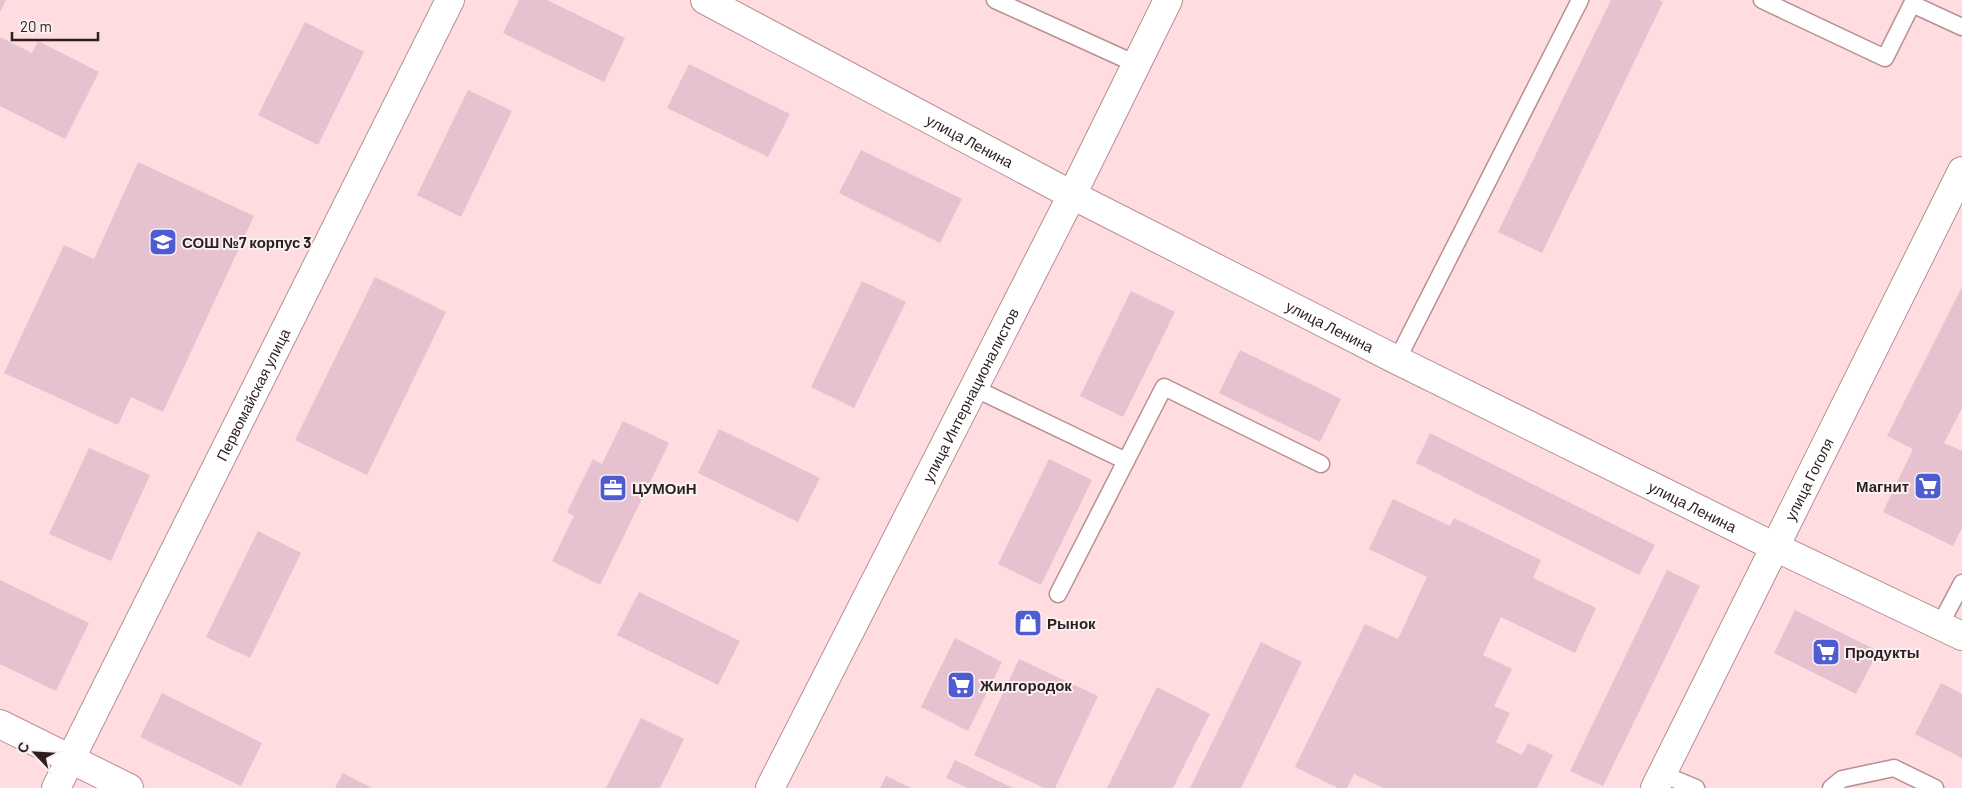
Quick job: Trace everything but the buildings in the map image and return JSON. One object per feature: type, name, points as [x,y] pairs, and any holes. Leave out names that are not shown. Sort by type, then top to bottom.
[{"type":"street","name":"Первомайская улица","points":[[56,788],[450,0]]},
{"type":"street","name":"улица Ленина","points":[[705,0],[1072,196],[1774,547],[1951,631]]},
{"type":"street","name":"улица Интернационалистов","points":[[770,788],[1072,196],[1168,0]]},
{"type":"street","name":"улица Гоголя","points":[[1659,781],[1962,171]]},
{"type":"street","points":[[0,724],[130,788]]},
{"type":"lane","points":[[995,0],[1018,5],[1136,64]]},
{"type":"lane","points":[[1397,360],[1580,0]]},
{"type":"lane","points":[[1762,0],[1885,58],[1912,4],[1962,27]]},
{"type":"lane","points":[[1058,594],[1164,387],[1321,464]]},
{"type":"lane","points":[[974,388],[1126,461]]},
{"type":"lane","points":[[1951,631],[1962,583]]},
{"type":"lane","points":[[1831,788],[1842,779],[1894,768],[1935,788]]},
{"type":"lane","points":[[1659,781],[1696,788]]},
{"type":"place","name":"СОШ №7 корпус 3","points":[[163,242]]},
{"type":"place","name":"Магнит","points":[[1928,486]]},
{"type":"place","name":"ЦУМОиН","points":[[613,488]]},
{"type":"place","name":"Рынок","points":[[1028,623]]},
{"type":"place","name":"Продукты","points":[[1826,652]]},
{"type":"place","name":"Жилгородок","points":[[961,685]]}]
